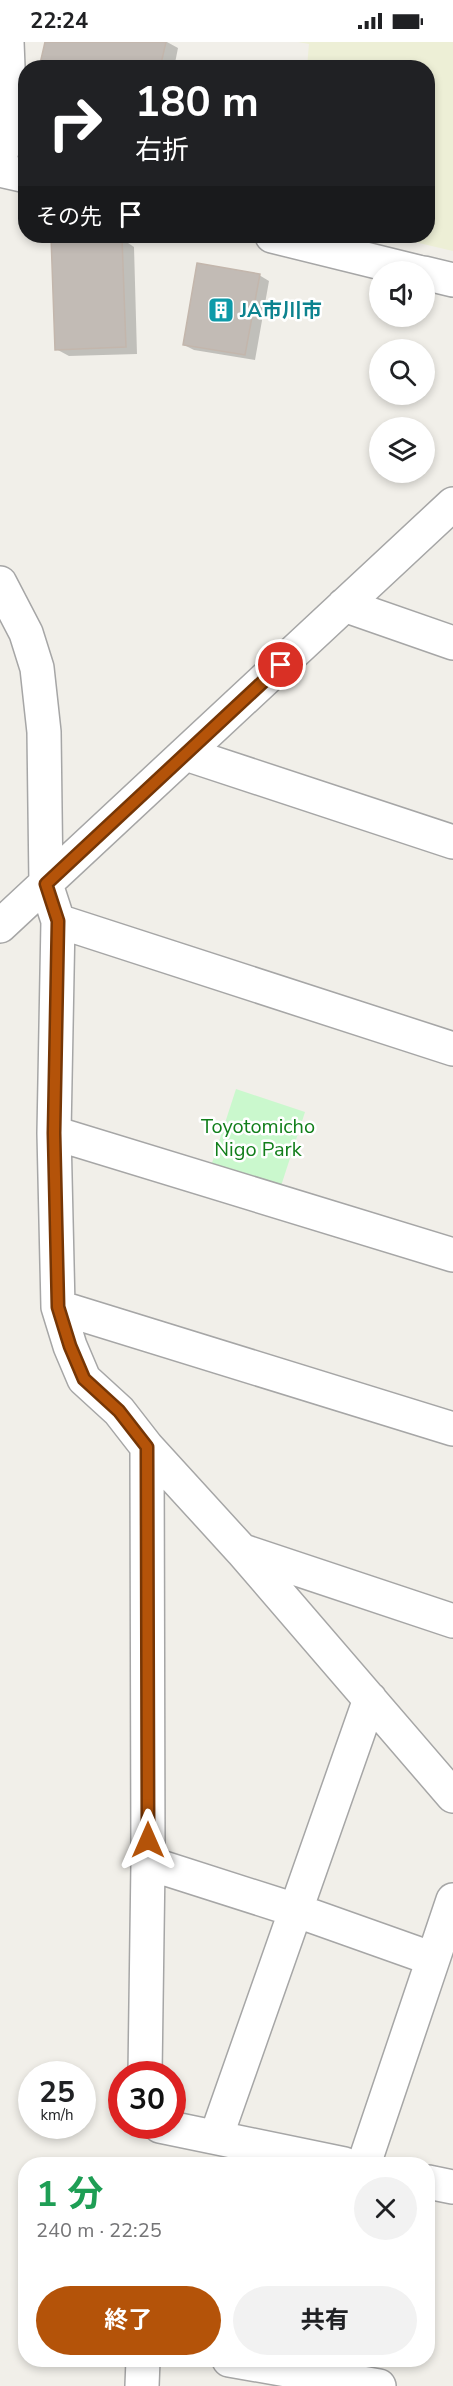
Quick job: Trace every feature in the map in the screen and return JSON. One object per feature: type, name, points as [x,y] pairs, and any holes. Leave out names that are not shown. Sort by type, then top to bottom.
[{"type":"street","points":[[0,159],[10,118],[7,42]]},
{"type":"street","points":[[0,170],[18,174]]},
{"type":"street","points":[[300,243],[373,261]]},
{"type":"street","points":[[435,276],[453,280]]},
{"type":"street","points":[[0,926],[453,504]]},
{"type":"street","points":[[0,583],[26,633],[37,668],[44,732],[46,884],[58,921],[54,1133],[58,1307],[70,1346],[84,1379],[119,1411],[147,1447],[242,1551],[453,1796]]},
{"type":"street","points":[[345,605],[453,643]]},
{"type":"street","points":[[186,754],[453,842]]},
{"type":"street","points":[[58,921],[453,1049]]},
{"type":"street","points":[[54,1133],[453,1255]]},
{"type":"street","points":[[58,1307],[453,1429]]},
{"type":"street","points":[[145,2061],[148,1863],[147,1447]]},
{"type":"street","points":[[242,1551],[453,1621]]},
{"type":"street","points":[[216,2138],[370,1699]]},
{"type":"street","points":[[148,1863],[295,1910],[433,1959]]},
{"type":"street","points":[[366,2157],[453,1900]]},
{"type":"street","points":[[186,2132],[310,2157]]},
{"type":"street","points":[[435,2183],[453,2187]]},
{"type":"street","points":[[142,2386],[143,2367]]},
{"type":"street","points":[[269,2367],[379,2386]]},
{"type":"green space","points":[[298,42],[453,42],[453,251],[419,243],[435,243],[435,60],[308,60],[309,44]]},
{"type":"green space","name":"Toyotomicho Nigo Park","points":[[236,1089],[305,1112],[281,1186],[212,1163]]},
{"type":"building","points":[[45,42],[166,42],[162,60],[41,60]]},
{"type":"building","points":[[51,243],[122,243],[126,347],[55,350]]},
{"type":"building","name":"JA市川市","points":[[197,263],[260,274],[245,355],[183,345]]},
{"type":"place","name":"JA市川市","points":[[221,310]]},
{"type":"route","points":[[148,1840],[147,1447],[119,1411],[84,1379],[70,1346],[58,1307],[54,1133],[58,921],[46,884],[281,665]]}]
